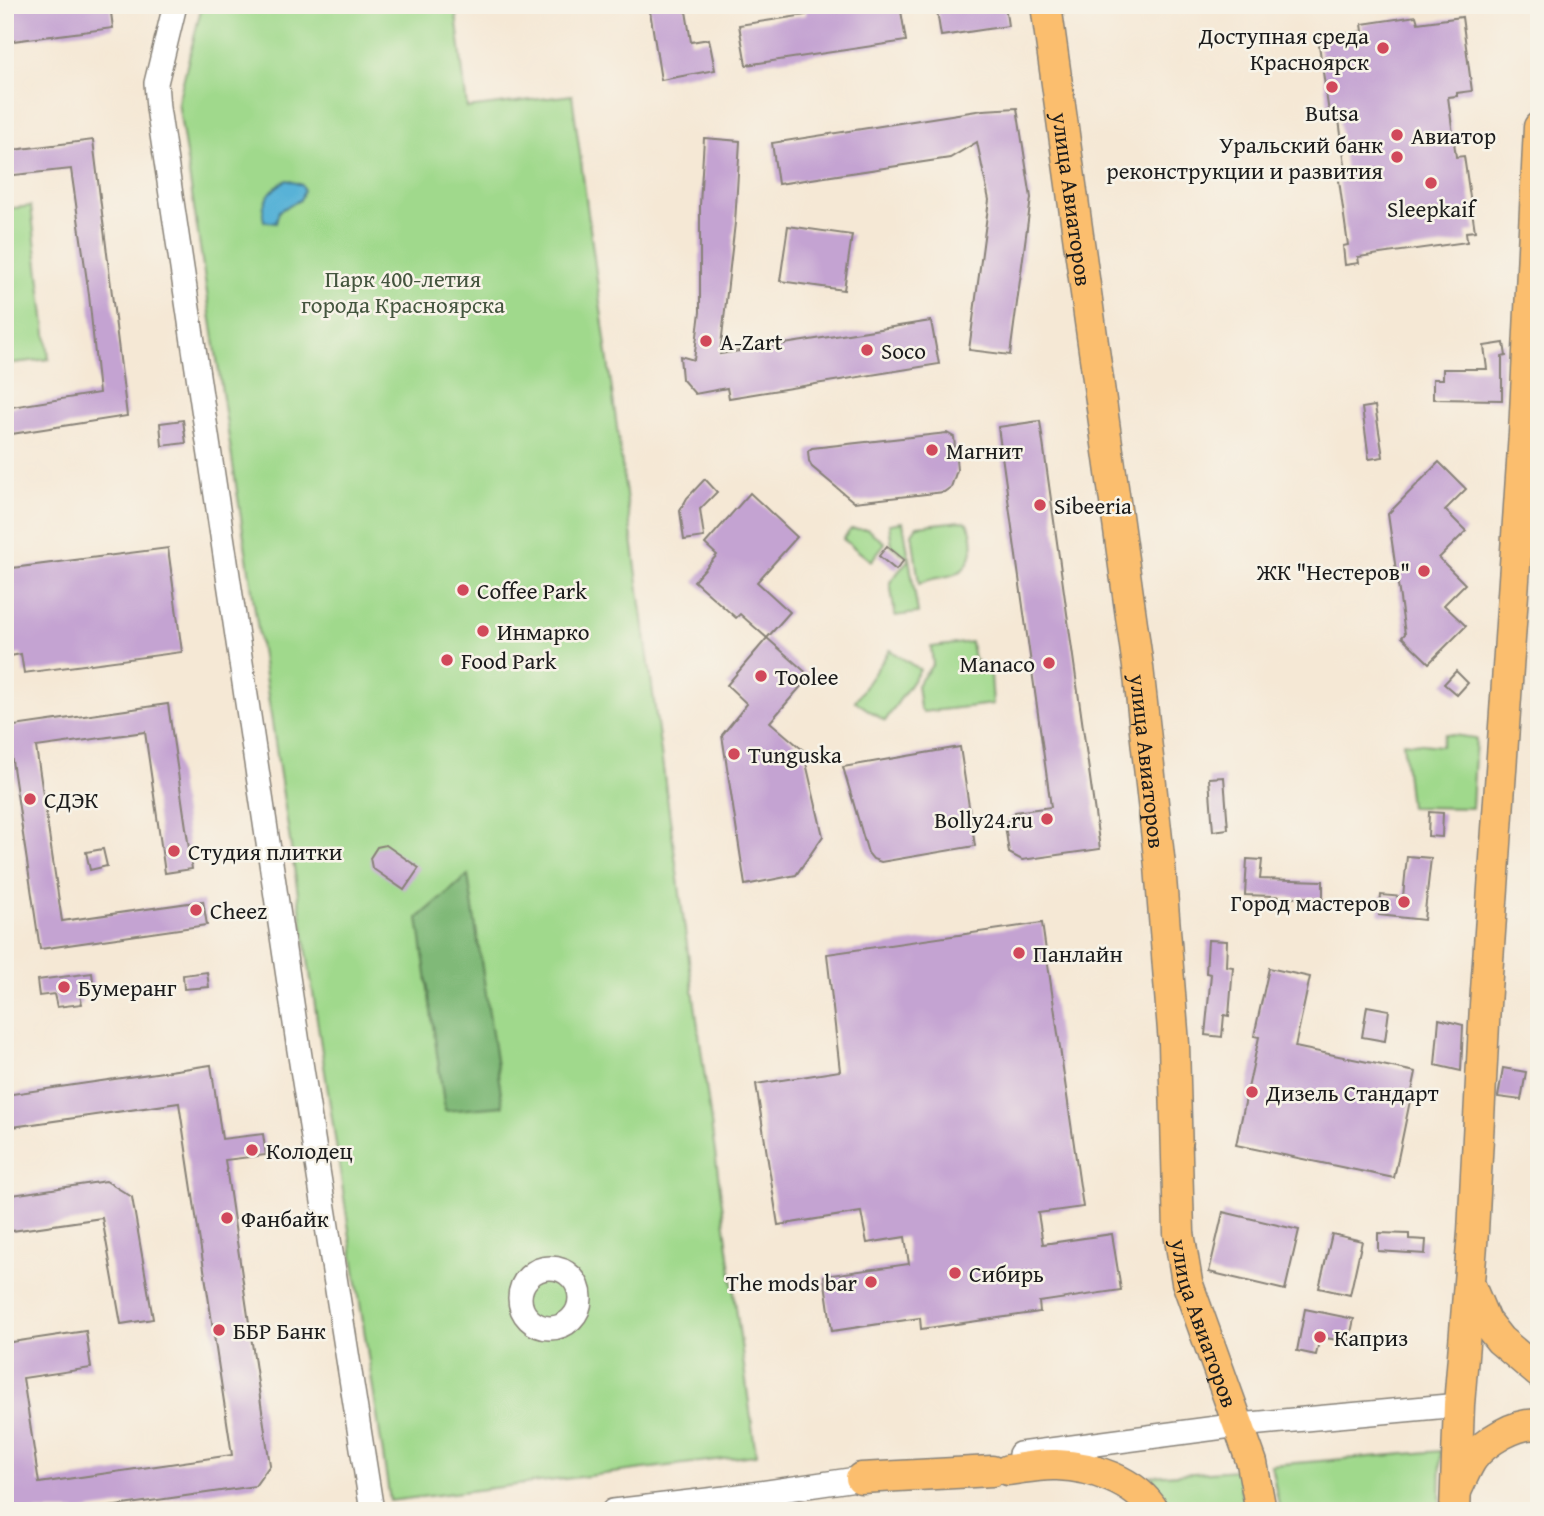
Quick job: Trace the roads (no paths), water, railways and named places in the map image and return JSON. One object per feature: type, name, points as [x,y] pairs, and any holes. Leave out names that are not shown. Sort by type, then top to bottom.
[{"type":"main road","name":"улица Авиаторов","points":[[1046,5],[1138,667],[1159,853],[1174,1044],[1180,1233],[1187,1282],[1198,1318],[1240,1425],[1252,1463],[1261,1511]]},
{"type":"main road","points":[[1455,1502],[1459,1405],[1477,1173],[1485,1005],[1524,433],[1539,127]]},
{"type":"main road","points":[[1469,1283],[1485,1321],[1500,1340],[1539,1373]]},
{"type":"main road","points":[[1455,1502],[1473,1457],[1502,1433],[1533,1424],[1539,1425]]},
{"type":"main road","points":[[861,1478],[999,1464],[1057,1465],[1095,1472],[1122,1482],[1140,1495],[1154,1511]]},
{"type":"street","points":[[175,5],[156,83],[158,108],[299,1050],[372,1511]]},
{"type":"street","points":[[999,1464],[1240,1425],[1459,1405]]},
{"type":"street","points":[[613,1511],[736,1497],[861,1478]]},
{"type":"water","points":[[287,180],[302,185],[304,190],[300,200],[279,211],[276,223],[264,221],[265,202],[276,187]]},
{"type":"place","name":"Доступная среда Красноярск","points":[[1383,48]]},
{"type":"place","name":"Butsa","points":[[1332,87]]},
{"type":"place","name":"Авиатор","points":[[1397,135]]},
{"type":"place","name":"Уральский банк реконструкции и развития","points":[[1397,157]]},
{"type":"place","name":"Sleepkaif","points":[[1431,183]]},
{"type":"place","name":"A-Zart","points":[[706,341]]},
{"type":"place","name":"Soco","points":[[867,350]]},
{"type":"place","name":"Магнит","points":[[932,450]]},
{"type":"place","name":"Sibeeria","points":[[1040,505]]},
{"type":"place","name":"ЖК \"Нестеров\"","points":[[1424,571]]},
{"type":"place","name":"Coffee Park","points":[[463,590]]},
{"type":"place","name":"Инмарко","points":[[483,631]]},
{"type":"place","name":"Food Park","points":[[447,660]]},
{"type":"place","name":"Manaco","points":[[1049,663]]},
{"type":"place","name":"Toolee","points":[[761,676]]},
{"type":"place","name":"Tunguska","points":[[734,754]]},
{"type":"place","name":"СДЭК","points":[[30,799]]},
{"type":"place","name":"Bolly24.ru","points":[[1047,819]]},
{"type":"place","name":"Студия плитки","points":[[174,851]]},
{"type":"place","name":"Город мастеров","points":[[1404,902]]},
{"type":"place","name":"Cheez","points":[[196,910]]},
{"type":"place","name":"Панлайн","points":[[1019,953]]},
{"type":"place","name":"Бумеранг","points":[[64,987]]},
{"type":"place","name":"Дизель Стандарт","points":[[1252,1092]]},
{"type":"place","name":"Колодец","points":[[252,1150]]},
{"type":"place","name":"Фанбайк","points":[[227,1218]]},
{"type":"place","name":"Сибирь","points":[[955,1273]]},
{"type":"place","name":"The mods bar","points":[[871,1282]]},
{"type":"place","name":"ББР Банк","points":[[219,1330]]},
{"type":"place","name":"Каприз","points":[[1320,1337]]},
{"type":"park label","name":"Парк 400-летия города Красноярска","points":[[403,291]]}]
